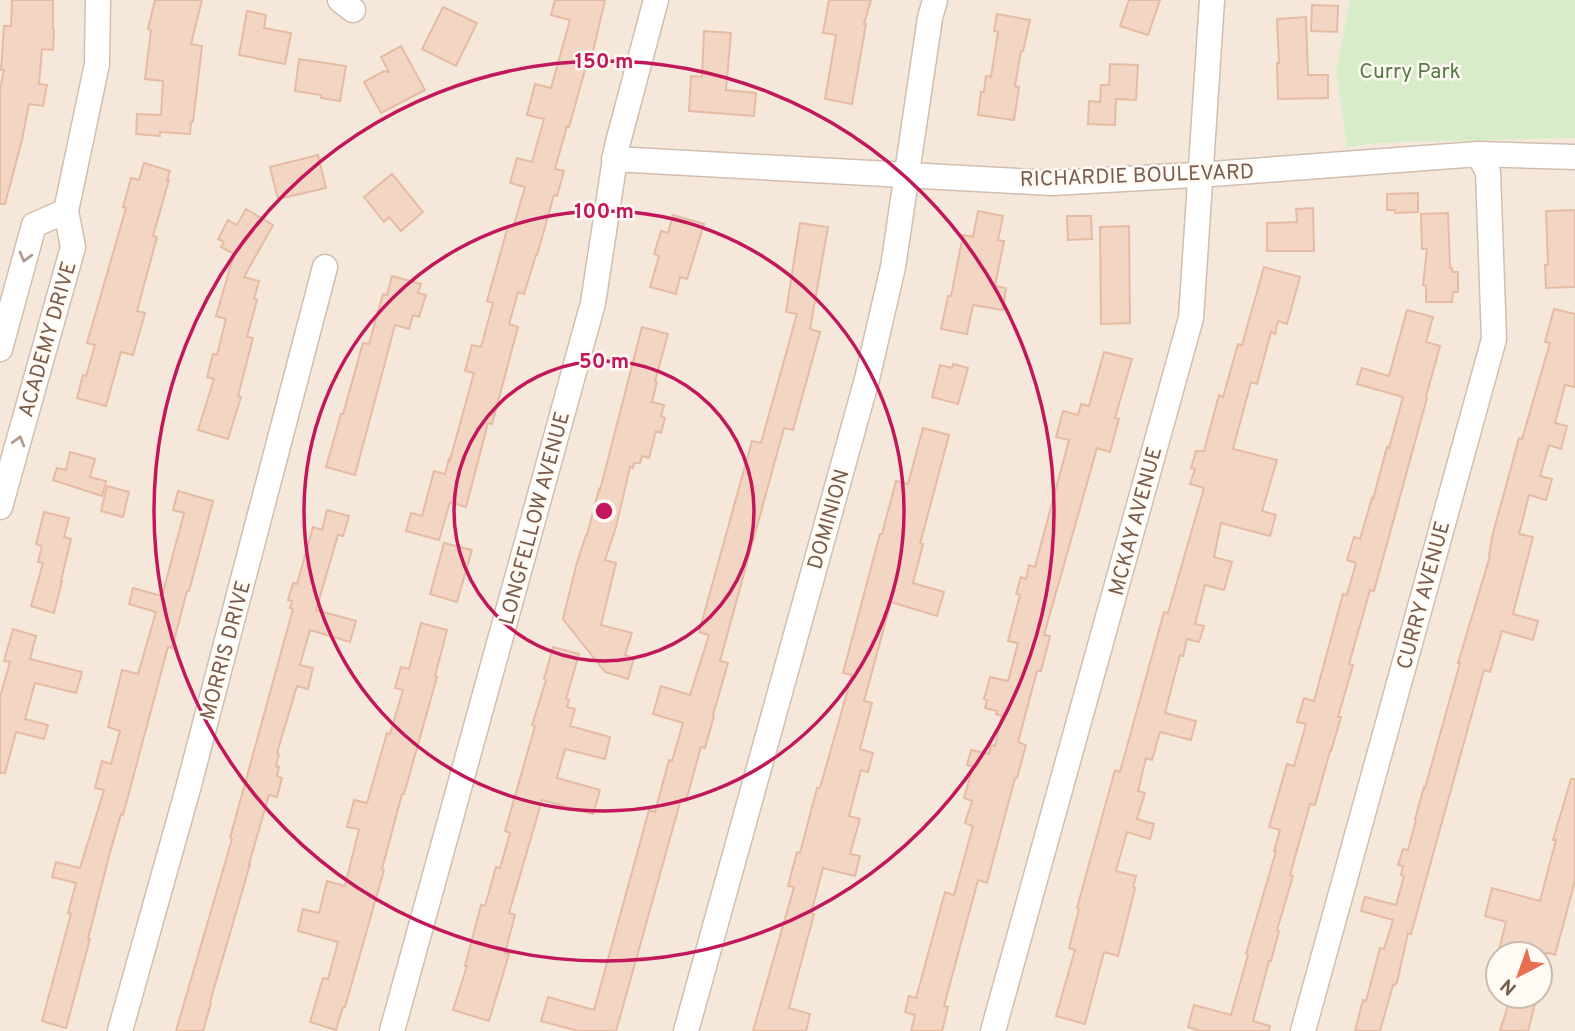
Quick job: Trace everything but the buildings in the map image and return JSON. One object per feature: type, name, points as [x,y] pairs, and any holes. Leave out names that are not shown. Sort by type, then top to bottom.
[{"type":"street","name":"ACADEMY DRIVE","points":[[0,506],[73,247],[66,211],[97,64],[98,0]]},
{"type":"street","name":"LONGFELLOW AVENUE","points":[[392,1031],[593,303],[614,159],[656,0]]},
{"type":"street","name":"DOMINION","points":[[686,1031],[867,379],[893,267],[928,32],[936,0]]},
{"type":"street","name":"MCKAY AVENUE","points":[[993,1031],[1191,318],[1212,0]]},
{"type":"street","name":"RICHARDIE BOULEVARD","points":[[614,159],[1052,183],[1478,154],[1575,157]]},
{"type":"street","name":"CURRY AVENUE","points":[[1303,1031],[1494,339],[1488,172],[1478,154]]},
{"type":"street","name":"ACADEMY DRIVE","points":[[0,349],[34,225],[66,211]]},
{"type":"street","name":"MORRIS DRIVE","points":[[120,1031],[189,785],[326,267]]},
{"type":"shaded area","points":[[0,0],[1350,0],[1336,72],[1347,148],[1376,143],[1575,138],[1575,1031],[0,1031]]},
{"type":"green space","name":"Curry Park","points":[[1350,0],[1575,0],[1575,138],[1376,143],[1347,148],[1336,72]]}]
